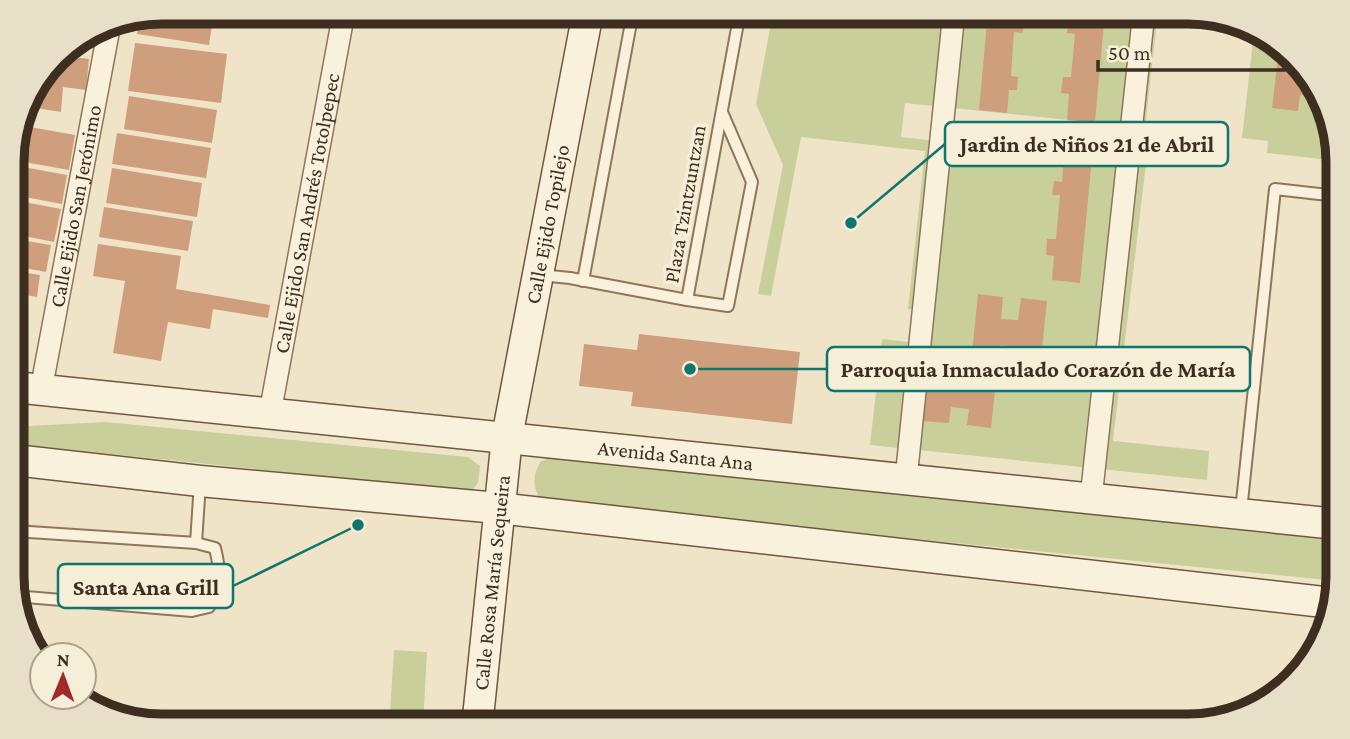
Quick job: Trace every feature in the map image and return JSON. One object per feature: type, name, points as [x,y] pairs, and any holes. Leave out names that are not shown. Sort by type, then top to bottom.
[{"type":"main road","name":"Calle Ejido Topilejo","points":[[507,437],[586,24]]},
{"type":"main road","name":"Avenida Santa Ana","points":[[27,389],[1325,523]]},
{"type":"main road","name":"Calle Rosa María Sequeira","points":[[478,715],[507,437]]},
{"type":"main road","points":[[25,461],[200,481],[498,508],[1323,602]]},
{"type":"street","name":"Calle Ejido San Andrés Totolpepec","points":[[270,413],[342,24]]},
{"type":"street","points":[[906,479],[953,24]]},
{"type":"street","points":[[1091,499],[1143,24]]},
{"type":"street","name":"Calle Ejido San Jerónimo","points":[[27,389],[107,36]]},
{"type":"lane","points":[[583,281],[631,24]]},
{"type":"lane","name":"Plaza Tzintzuntzan","points":[[539,275],[570,278],[687,300],[738,24]]},
{"type":"lane","points":[[687,300],[728,306],[752,182],[722,112]]},
{"type":"lane","points":[[1240,514],[1275,189],[1325,195]]},
{"type":"lane","points":[[196,543],[200,481]]},
{"type":"lane","points":[[25,532],[196,543],[215,548],[220,568],[219,590],[209,607],[192,611],[26,597]]},
{"type":"green space","points":[[771,24],[1157,24],[1145,128],[905,103],[901,137],[1146,164],[1113,441],[1209,451],[1207,480],[870,445],[882,339],[919,343],[923,311],[908,309],[925,151],[801,137],[771,296],[758,294],[783,165],[756,104]]},
{"type":"green space","points":[[1253,41],[1285,65],[1307,94],[1323,136],[1325,160],[1267,153],[1268,141],[1242,138]]},
{"type":"green space","points":[[105,422],[468,457],[480,466],[478,483],[472,491],[448,489],[25,445],[25,427]]},
{"type":"green space","points":[[551,457],[1325,539],[1325,580],[562,504],[540,500],[535,476],[540,462]]},
{"type":"green space","points":[[394,650],[427,652],[424,715],[390,715]]},
{"type":"building","points":[[212,24],[209,45],[137,34],[138,27]]},
{"type":"building","points":[[987,24],[1024,24],[1023,33],[1014,32],[1011,76],[1018,77],[1017,90],[1009,90],[1007,113],[979,110]]},
{"type":"building","points":[[1068,24],[1104,24],[1095,122],[1067,120],[1069,94],[1061,93],[1063,77],[1071,77],[1075,34],[1067,33]]},
{"type":"building","points":[[135,43],[227,54],[221,103],[128,91]]},
{"type":"building","points":[[74,57],[89,59],[86,90],[63,87],[61,112],[36,108],[48,86]]},
{"type":"building","points":[[1278,58],[1297,78],[1308,96],[1300,95],[1298,111],[1272,108]]},
{"type":"building","points":[[129,96],[217,110],[212,143],[124,129]]},
{"type":"building","points":[[29,127],[75,135],[69,170],[25,162]]},
{"type":"building","points":[[117,133],[211,148],[206,178],[112,164]]},
{"type":"building","points":[[1064,155],[1092,158],[1080,283],[1052,280],[1054,256],[1046,255],[1047,239],[1056,239],[1060,195],[1052,195],[1054,181],[1062,182]]},
{"type":"building","points":[[25,167],[67,175],[62,204],[25,197]]},
{"type":"building","points":[[112,168],[202,183],[197,217],[106,203]]},
{"type":"building","points":[[25,202],[61,209],[54,242],[25,236]]},
{"type":"building","points":[[104,207],[193,221],[188,251],[99,237]]},
{"type":"building","points":[[25,241],[51,245],[46,272],[25,268]]},
{"type":"building","points":[[98,244],[181,256],[176,289],[270,305],[268,318],[213,309],[210,329],[168,322],[161,361],[113,353],[125,281],[93,276]]},
{"type":"building","points":[[25,273],[40,275],[37,297],[25,295]]},
{"type":"building","points":[[978,294],[1003,297],[1001,319],[1018,320],[1021,298],[1047,301],[1040,367],[1016,364],[1018,347],[1000,345],[991,428],[967,425],[969,409],[951,407],[949,423],[922,421],[929,356],[954,358],[952,380],[969,382]]},
{"type":"building","points":[[639,334],[800,352],[792,424],[631,406],[633,392],[579,386],[584,344],[637,350]]},
{"type":"place","name":"Jardin de Niños 21 de Abril","points":[[851,223]]},
{"type":"place","name":"Parroquia Inmaculado Corazón de María","points":[[690,369]]},
{"type":"place","name":"Santa Ana Grill","points":[[358,525]]}]
